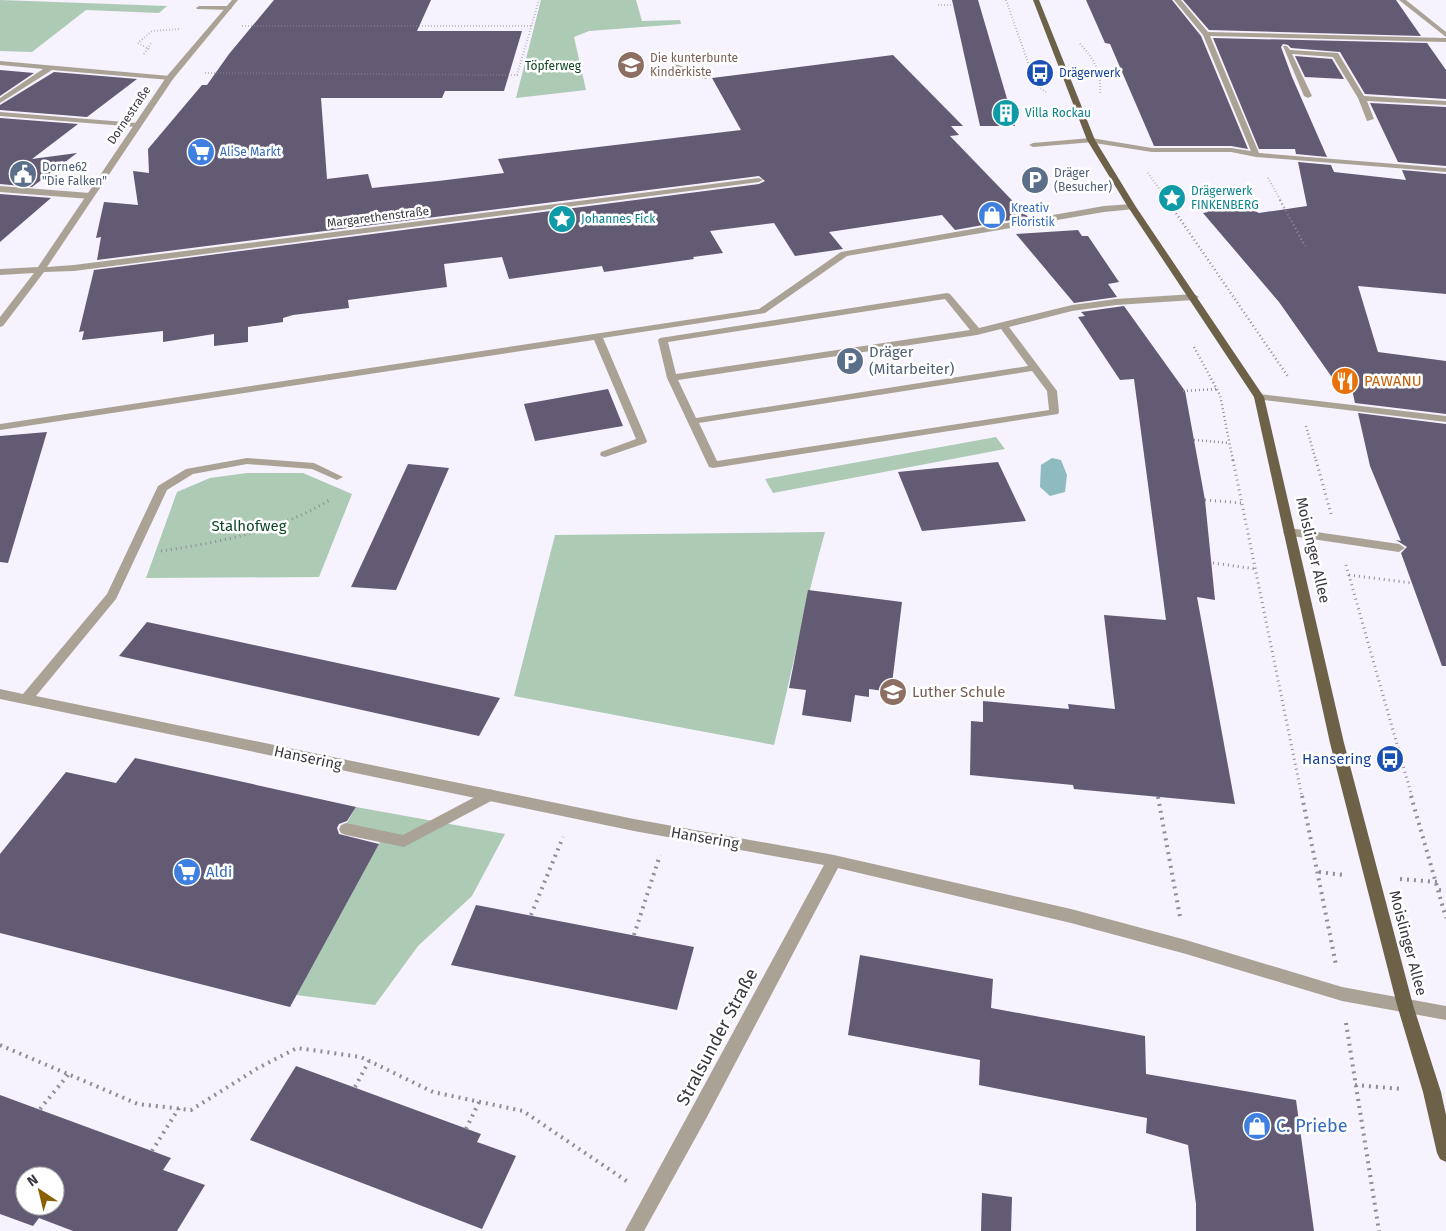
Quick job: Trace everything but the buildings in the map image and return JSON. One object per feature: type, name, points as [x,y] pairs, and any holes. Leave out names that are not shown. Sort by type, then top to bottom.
[{"type":"main road","name":"Moislinger Allee","points":[[1036,0],[1091,140],[1132,208],[1194,297],[1259,397],[1337,743],[1405,1005],[1432,1092],[1446,1153]]},
{"type":"street","name":"Dornestraße","points":[[0,324],[40,271],[172,76],[235,0]]},
{"type":"street","points":[[1177,0],[1206,34],[1256,155]]},
{"type":"street","points":[[1402,0],[1446,35]]},
{"type":"street","points":[[198,8],[229,8]]},
{"type":"street","points":[[1206,34],[1446,40]]},
{"type":"street","points":[[1280,36],[1308,96]]},
{"type":"street","points":[[1288,52],[1335,55],[1362,98],[1370,120]]},
{"type":"street","points":[[0,63],[172,76]]},
{"type":"street","points":[[677,66],[688,73],[706,77]]},
{"type":"street","points":[[0,101],[51,67]]},
{"type":"street","points":[[1362,98],[1446,103]]},
{"type":"street","points":[[0,114],[138,125]]},
{"type":"street","points":[[1033,145],[1091,140],[1152,150],[1231,150],[1256,155],[1446,170]]},
{"type":"street","name":"Margarethenstraße","points":[[0,272],[40,271],[759,180]]},
{"type":"street","points":[[0,189],[90,196]]},
{"type":"street","points":[[0,427],[762,311],[844,254],[1104,209],[1132,208]]},
{"type":"street","points":[[977,332],[947,296],[662,340],[672,378],[694,421],[713,465],[1054,412],[1052,391],[1004,326]]},
{"type":"street","points":[[672,378],[977,332],[1072,308],[1116,302],[1194,297]]},
{"type":"street","points":[[597,335],[642,441],[605,454]]},
{"type":"street","points":[[694,421],[1035,368]]},
{"type":"street","points":[[1259,397],[1446,419]]},
{"type":"street","points":[[26,699],[112,596],[162,488],[190,471],[247,461],[314,466],[337,477]]},
{"type":"street","points":[[1290,532],[1399,548]]},
{"type":"street","name":"Hansering","points":[[0,694],[573,812],[834,861],[1070,916],[1186,947],[1342,994],[1446,1013]]},
{"type":"street","points":[[346,829],[404,841],[490,795]]},
{"type":"street","name":"Stralsunder Straße","points":[[634,1231],[701,1111],[834,861]]},
{"type":"path","points":[[172,76],[517,75],[539,0]]},
{"type":"path","points":[[1006,0],[1036,85],[1047,93]]},
{"type":"path","points":[[938,5],[956,5]]},
{"type":"path","points":[[150,49],[138,43],[152,30],[161,32],[215,25],[532,26]]},
{"type":"path","points":[[140,57],[150,49],[151,43]]},
{"type":"path","points":[[1256,155],[1305,246]]},
{"type":"path","points":[[1189,339],[1218,388],[1230,443],[1319,872],[1342,994],[1379,1231]]},
{"type":"path","points":[[1183,391],[1218,388]]},
{"type":"path","points":[[1194,440],[1230,443]]},
{"type":"path","points":[[131,555],[203,544],[253,531],[300,516],[332,498]]},
{"type":"path","points":[[1205,500],[1242,503]]},
{"type":"path","points":[[1213,563],[1256,569]]},
{"type":"path","points":[[1349,574],[1412,582]]},
{"type":"path","points":[[1158,797],[1186,947]]},
{"type":"path","points":[[531,915],[573,812]]},
{"type":"path","points":[[634,935],[668,831]]},
{"type":"path","points":[[1439,890],[1446,891]]},
{"type":"path","points":[[0,1045],[138,1104],[191,1110],[258,1068],[297,1048],[361,1057],[433,1092],[522,1111],[651,1198]]},
{"type":"path","points":[[355,1087],[369,1061]]},
{"type":"path","points":[[40,1109],[68,1075]]},
{"type":"path","points":[[466,1129],[479,1102]]},
{"type":"path","points":[[152,1151],[179,1108]]},
{"type":"green space","points":[[0,0],[167,6],[159,13],[86,10],[32,52],[0,51]]},
{"type":"green space","name":"Töpferweg","points":[[541,0],[636,0],[642,21],[680,20],[681,24],[589,31],[574,37],[586,90],[516,98]]},
{"type":"green space","points":[[996,437],[1005,449],[773,493],[765,479]]},
{"type":"green space","name":"Stalhofweg","points":[[247,473],[303,473],[352,494],[319,577],[146,578],[177,492],[210,478]]},
{"type":"green space","points":[[825,532],[774,745],[514,696],[555,535]]},
{"type":"green space","points":[[356,807],[505,834],[472,896],[418,946],[375,1005],[296,995],[380,842],[341,833]]},
{"type":"water","points":[[1052,458],[1061,460],[1067,475],[1065,492],[1050,496],[1040,487],[1041,465]]},
{"type":"place","name":"Die kunterbunte Kinderkiste","points":[[631,65]]},
{"type":"place","name":"Drägerwerk","points":[[1040,73]]},
{"type":"place","name":"Villa Rockau","points":[[1006,113]]},
{"type":"place","name":"AliSe Markt","points":[[201,152]]},
{"type":"place","name":"Dorne62 \"Die Falken\"","points":[[23,174]]},
{"type":"place","name":"Dräger (Besucher)","points":[[1035,180]]},
{"type":"place","name":"Drägerwerk FINKENBERG","points":[[1172,198]]},
{"type":"place","name":"Kreativ Floristik","points":[[992,215]]},
{"type":"place","name":"Johannes Fick","points":[[562,219]]},
{"type":"place","name":"Dräger (Mitarbeiter)","points":[[850,361]]},
{"type":"place","name":"PAWANU","points":[[1345,381]]},
{"type":"place","name":"Luther Schule","points":[[893,692]]},
{"type":"place","name":"Hansering","points":[[1390,759]]},
{"type":"place","name":"Aldi","points":[[187,872]]},
{"type":"place","name":"C. Priebe","points":[[1257,1126]]}]
